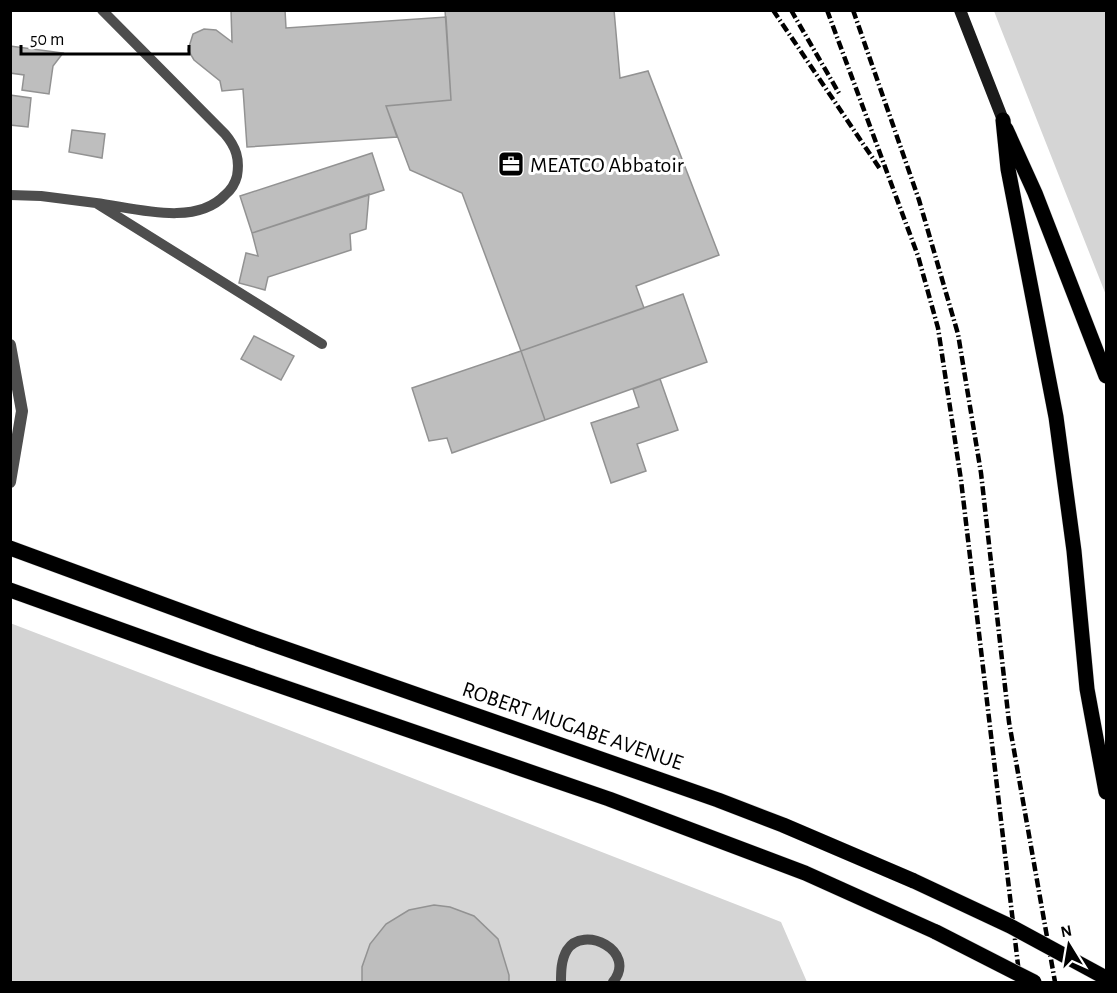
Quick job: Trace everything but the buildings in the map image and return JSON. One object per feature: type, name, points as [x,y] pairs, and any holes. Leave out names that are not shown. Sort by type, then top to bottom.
[{"type":"main road","points":[[1003,120],[1035,193],[1107,376]]},
{"type":"main road","points":[[1003,120],[1008,169],[1056,417],[1074,551],[1087,689],[1107,792]]},
{"type":"main road","name":"ROBERT MUGABE AVENUE","points":[[13,549],[252,637],[718,800],[783,825],[1010,926],[1107,978]]},
{"type":"main road","points":[[10,590],[208,661],[609,799],[805,873],[936,932],[1034,982]]},
{"type":"street","points":[[960,10],[1003,120]]},
{"type":"street","points":[[10,345],[22,411],[10,482]]},
{"type":"lane","points":[[10,195],[41,196],[182,215],[201,211],[217,203],[236,183],[239,165],[235,146],[102,10]]},
{"type":"lane","points":[[96,203],[322,344]]},
{"type":"lane","points":[[561,982],[561,967],[567,950],[578,940],[592,940],[606,945],[616,953],[620,964],[619,975],[613,982]]},
{"type":"shaded area","points":[[994,11],[1106,11],[1106,295],[999,24]]},
{"type":"shaded area","points":[[10,623],[781,922],[807,982],[11,982]]},
{"type":"railway","points":[[773,10],[880,169]]},
{"type":"railway","points":[[791,10],[840,95]]},
{"type":"railway","points":[[827,10],[918,256],[938,328],[961,480],[1020,982]]},
{"type":"railway","points":[[853,10],[919,200],[958,334],[981,473],[1009,722],[1055,982]]},
{"type":"place","name":"MEATCO Abbatoir","points":[[511,164]]}]
